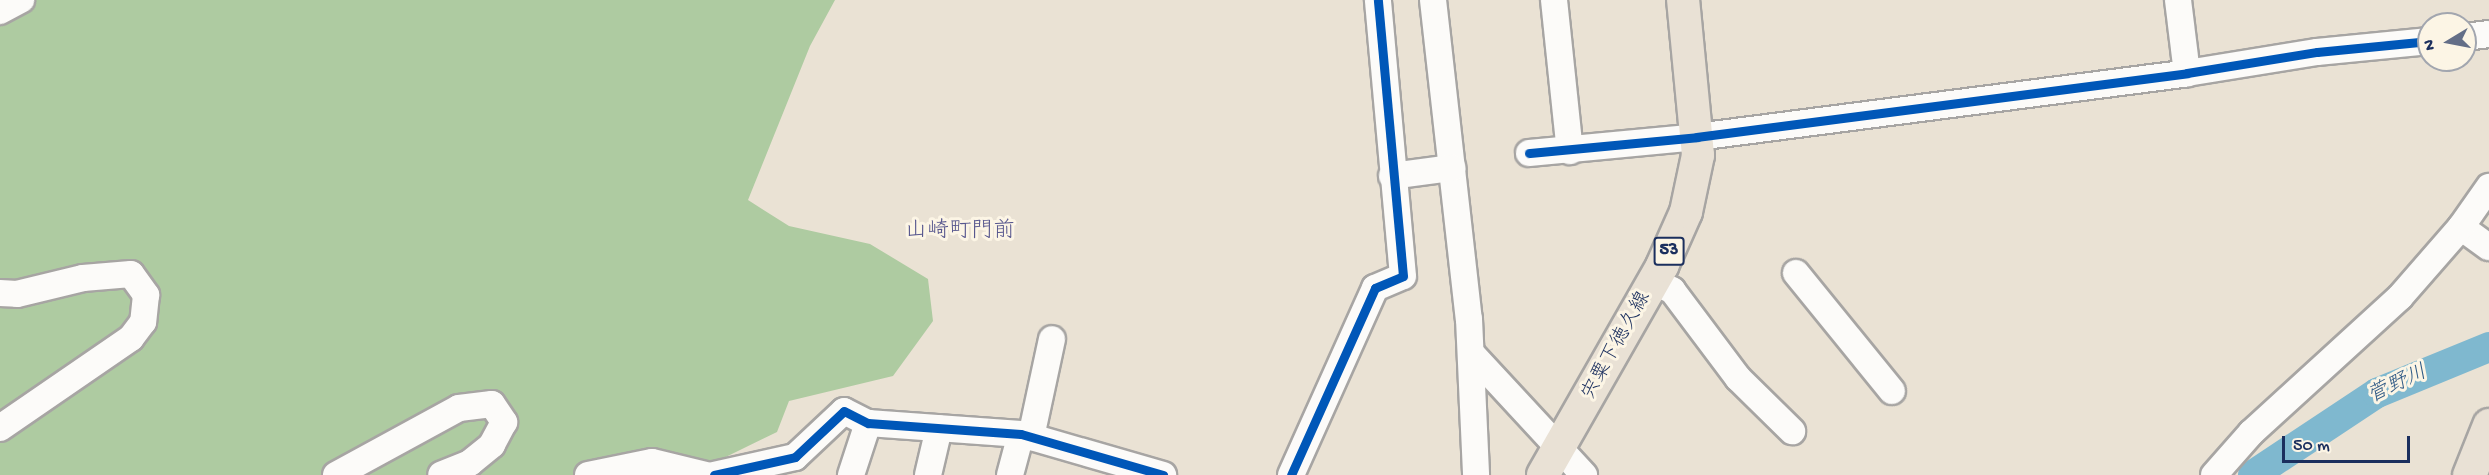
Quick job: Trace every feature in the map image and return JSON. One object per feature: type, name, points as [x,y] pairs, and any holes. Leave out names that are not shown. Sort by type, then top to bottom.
[{"type":"highway","points":[[2469,475],[2489,424]]},
{"type":"main road","name":"宍粟下徳久線","points":[[1543,475],[1653,282],[1686,212],[1697,160],[1697,137],[1683,0]]},
{"type":"street","points":[[0,11],[21,0]]},
{"type":"street","points":[[1291,475],[1375,288],[1403,276],[1392,176],[1378,0]]},
{"type":"street","points":[[1432,0],[1472,354],[1476,475]]},
{"type":"street","points":[[1554,0],[1570,151]]},
{"type":"street","points":[[2178,0],[2187,74]]},
{"type":"street","points":[[1529,153],[1570,151],[1697,137],[2187,74],[2317,52],[2417,42]]},
{"type":"street","points":[[1392,176],[1452,168]]},
{"type":"street","points":[[2214,475],[2251,433],[2400,297],[2461,227],[2489,188]]},
{"type":"street","points":[[2461,227],[2489,247]]},
{"type":"street","points":[[1796,273],[1892,391]]},
{"type":"street","points":[[0,293],[17,294],[83,278],[131,274],[146,295],[144,322],[131,338],[0,429]]},
{"type":"street","points":[[1653,282],[1672,290],[1738,378],[1792,431]]},
{"type":"street","points":[[1010,475],[1026,436],[1052,339]]},
{"type":"street","points":[[1472,354],[1584,475]]},
{"type":"street","points":[[336,475],[459,408],[492,404],[504,422],[492,445],[470,463],[441,475]]},
{"type":"street","points":[[714,475],[795,457],[844,411],[868,423],[1026,436],[1163,475]]},
{"type":"street","points":[[851,475],[868,423]]},
{"type":"street","points":[[928,475],[939,428]]},
{"type":"street","points":[[588,475],[652,462],[706,475]]},
{"type":"green space","points":[[0,0],[835,0],[810,46],[748,200],[789,226],[870,244],[928,279],[933,321],[893,376],[789,401],[777,432],[689,475],[0,475]]},
{"type":"waterway","name":"菅野川","points":[[2253,475],[2377,393],[2489,347]]},
{"type":"cycle path","points":[[1291,475],[1375,288],[1403,276],[1378,0]]},
{"type":"cycle path","points":[[1529,153],[1697,137],[2187,73],[2317,52],[2417,42]]},
{"type":"cycle path","points":[[714,475],[795,457],[844,411],[868,423],[1021,434],[1163,475]]},
{"type":"district","name":"山崎町門前","points":[[960,233]]}]
